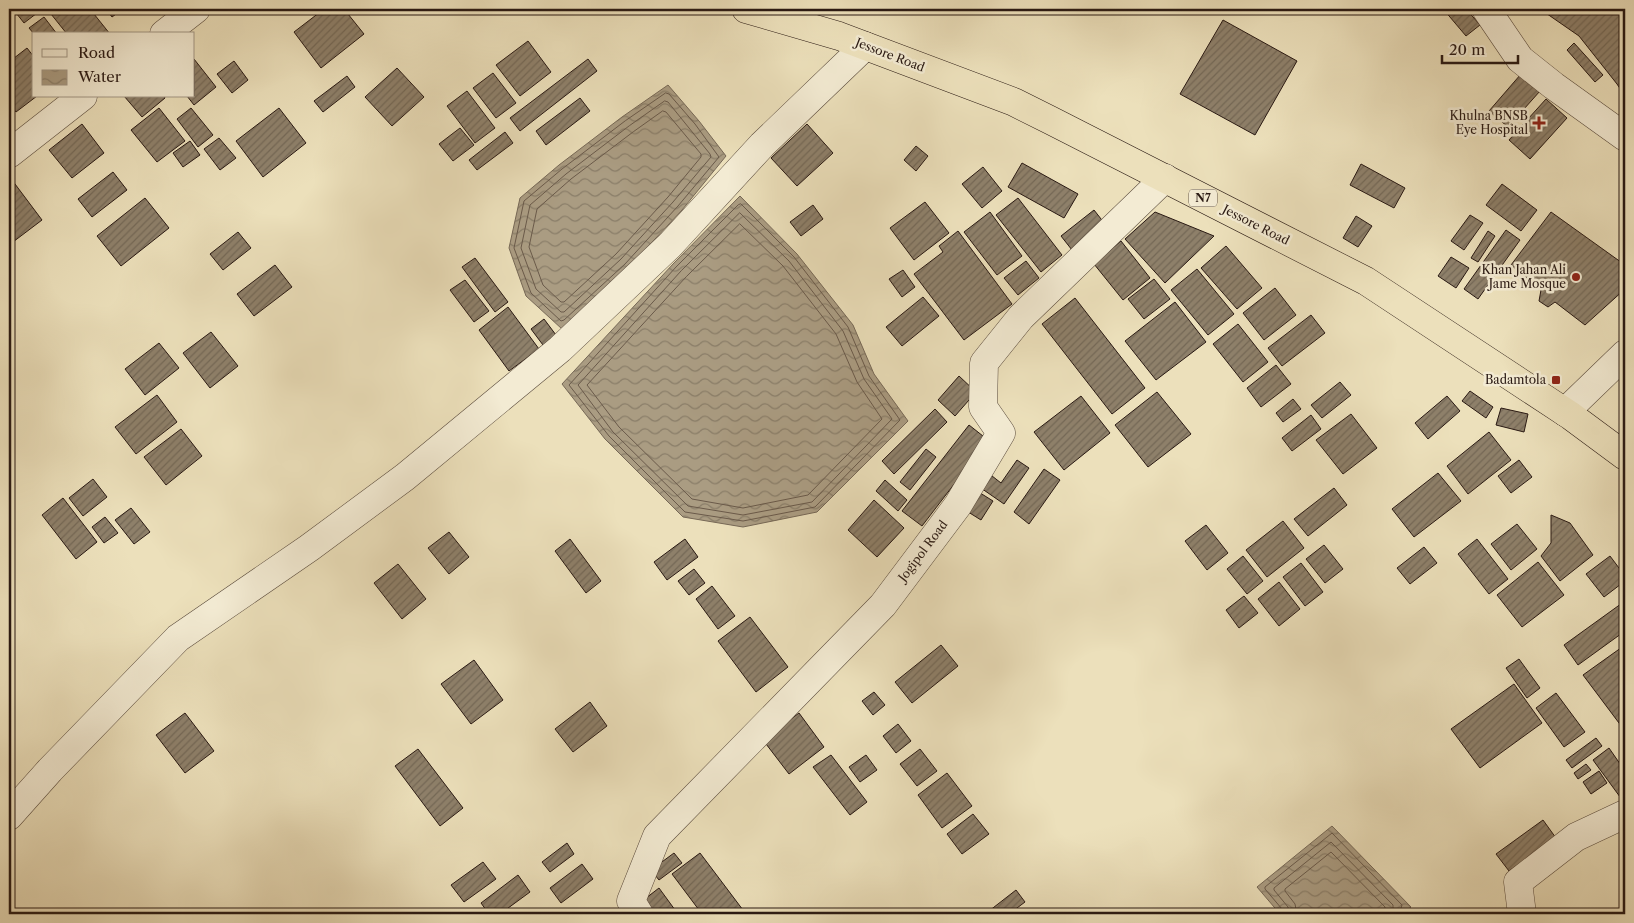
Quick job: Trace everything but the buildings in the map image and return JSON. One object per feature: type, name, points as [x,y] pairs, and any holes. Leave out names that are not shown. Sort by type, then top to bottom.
[{"type":"highway","name":"Jessore Road","points":[[746,9],[838,36],[1014,102],[1165,178],[1366,281],[1568,414],[1625,456]]},
{"type":"street","points":[[167,32],[196,9]]},
{"type":"street","points":[[1486,9],[1520,59],[1625,137]]},
{"type":"street","points":[[9,816],[50,770],[178,638],[309,548],[405,477],[560,349],[670,245],[762,145],[865,46]]},
{"type":"street","points":[[9,154],[80,98]]},
{"type":"street","name":"Jogipol Road","points":[[639,914],[631,901],[657,836],[883,605],[958,505],[987,459],[1001,433],[984,407],[984,363],[1020,317],[1165,178]]},
{"type":"street","points":[[1568,414],[1625,354]]},
{"type":"street","points":[[1568,414],[1625,363]]},
{"type":"street","points":[[1522,914],[1518,882],[1576,837],[1625,814]]},
{"type":"water","points":[[668,85],[726,156],[682,210],[629,267],[562,329],[526,296],[509,248],[520,198],[559,165]]},
{"type":"water","points":[[740,196],[797,254],[853,325],[874,374],[908,421],[817,512],[743,527],[683,517],[605,439],[562,384],[673,264]]},
{"type":"water","points":[[1332,826],[1411,907],[1402,914],[1280,914],[1257,887]]},
{"type":"place","name":"Khulna BNSB Eye Hospital","points":[[1539,123]]},
{"type":"place","name":"Khan Jahan Ali Jame Mosque","points":[[1576,277]]},
{"type":"place","name":"Badamtola","points":[[1556,380]]}]
